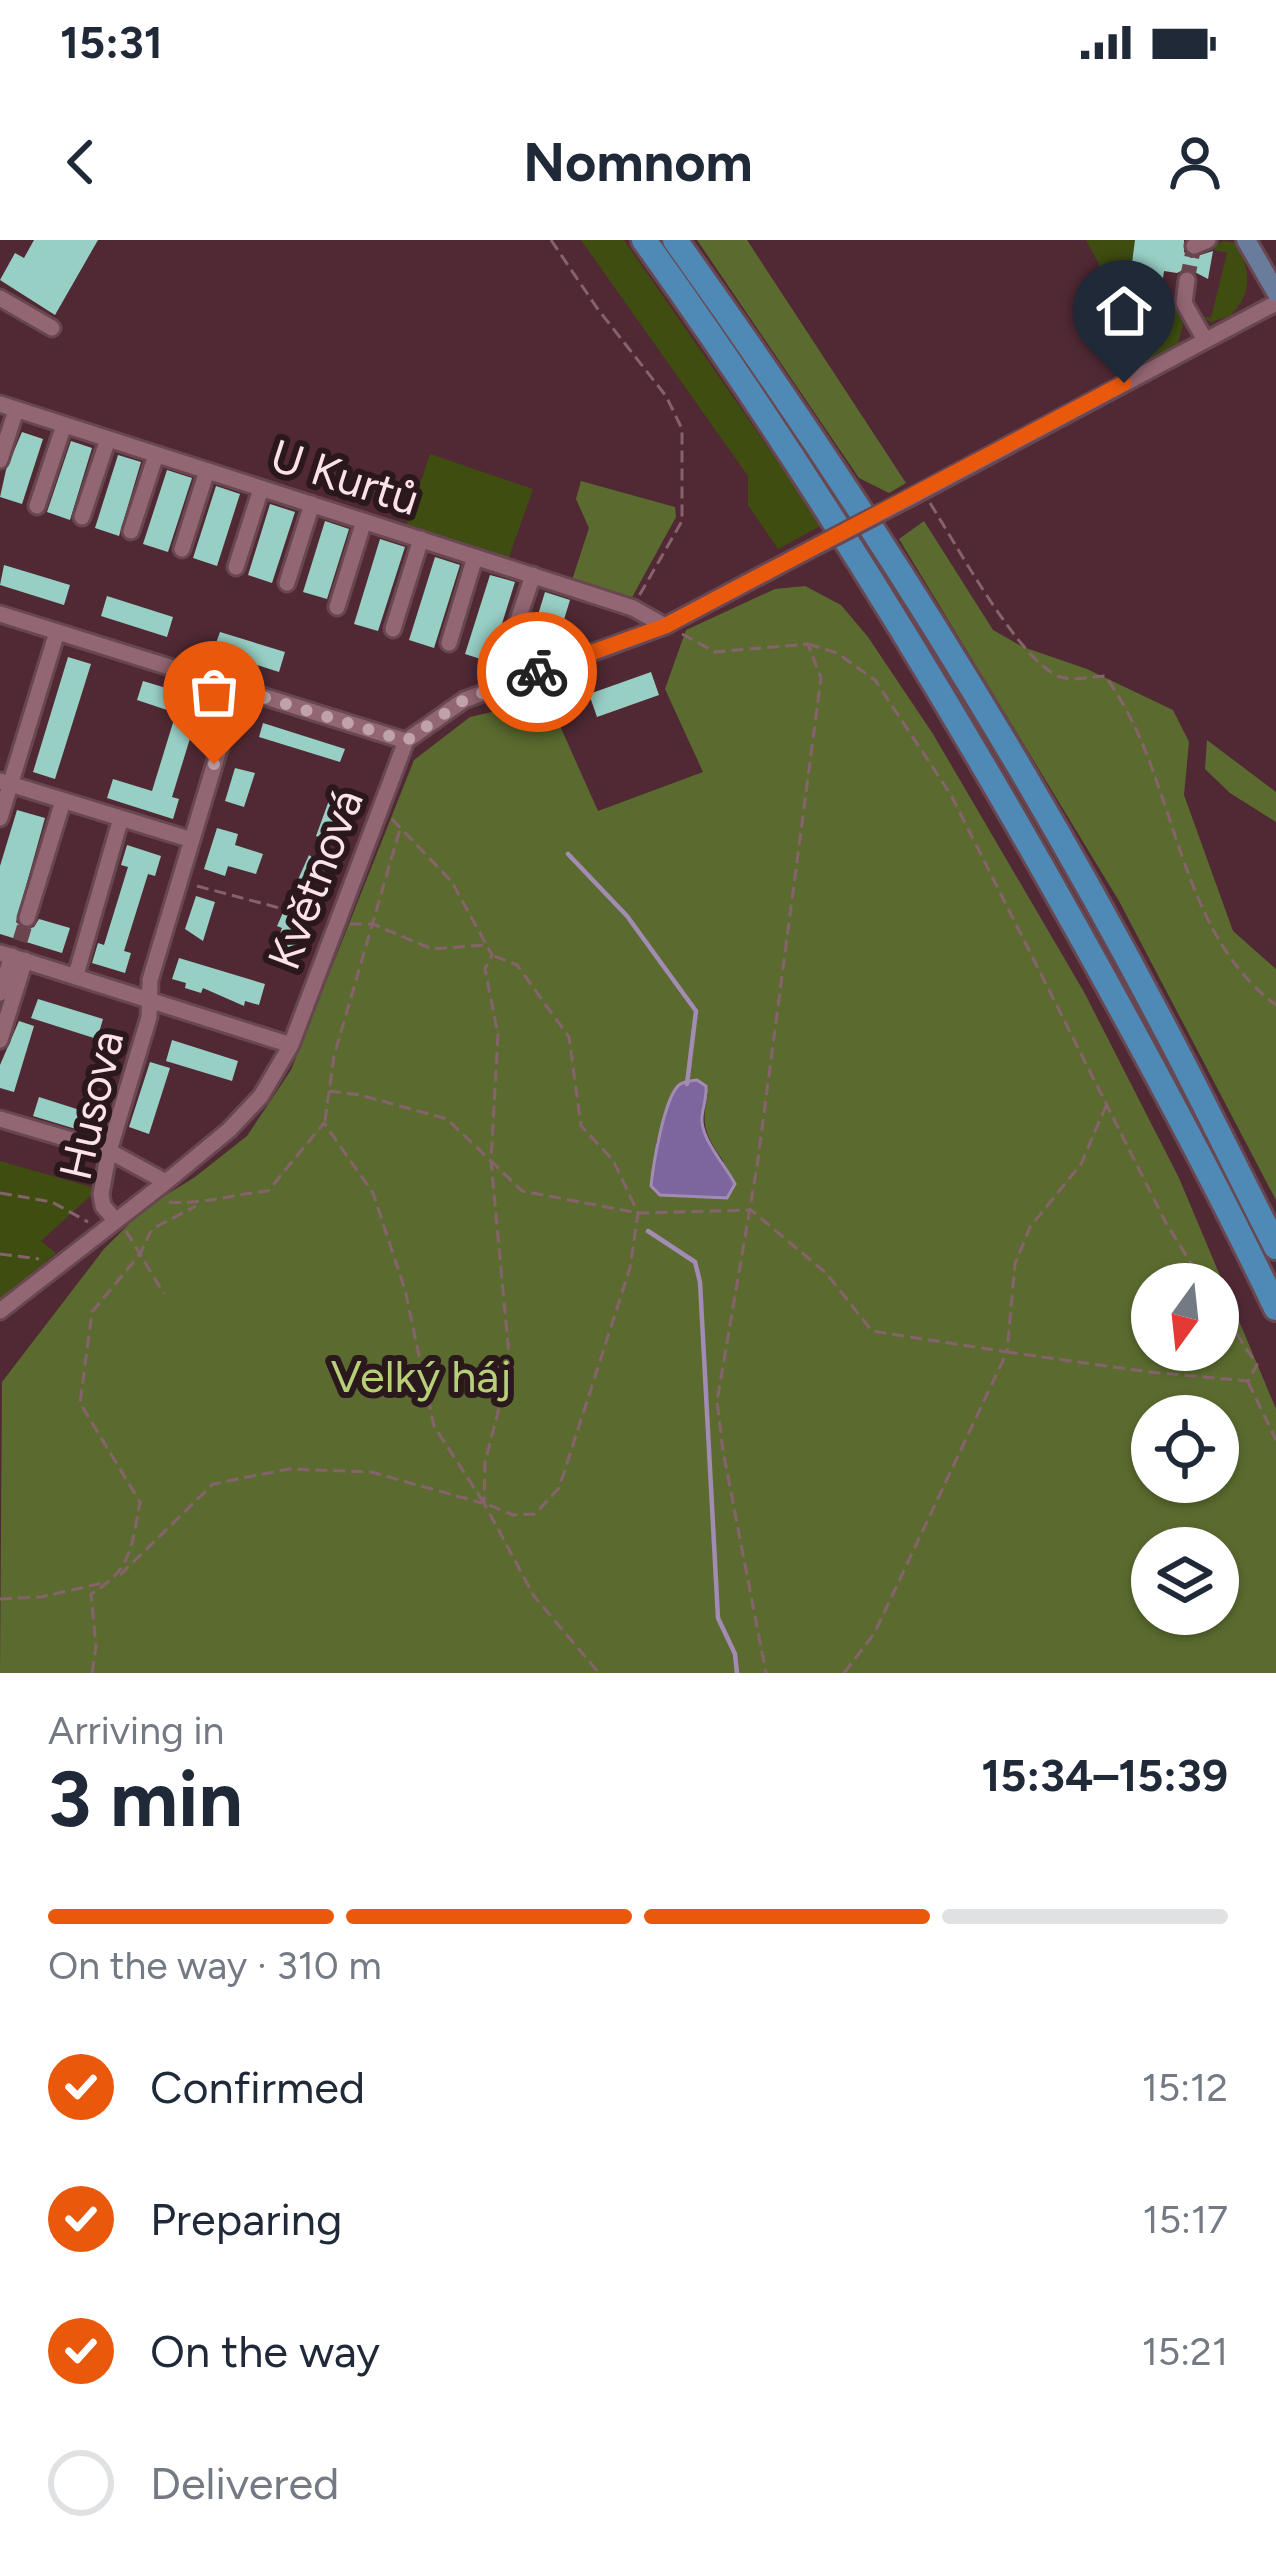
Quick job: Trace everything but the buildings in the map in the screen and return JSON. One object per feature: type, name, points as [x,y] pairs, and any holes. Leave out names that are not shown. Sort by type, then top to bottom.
[{"type":"highway","points":[[644,240],[854,550],[1006,803],[1144,1051],[1276,1308]]},
{"type":"highway","points":[[675,240],[874,535],[1029,787],[1168,1034],[1276,1247]]},
{"type":"main road","points":[[1246,240],[1276,292]]},
{"type":"street","points":[[1187,280],[1184,302],[1205,340]]},
{"type":"street","points":[[0,298],[52,328]]},
{"type":"street","points":[[0,614],[406,741],[432,719],[497,685],[665,626],[1276,303]]},
{"type":"street","name":"U Kurtů","points":[[8,407],[633,608],[665,626]]},
{"type":"street","points":[[0,460],[8,407]]},
{"type":"street","points":[[37,506],[64,425]]},
{"type":"street","points":[[82,517],[108,440]]},
{"type":"street","points":[[131,531],[156,455]]},
{"type":"street","points":[[182,549],[207,471]]},
{"type":"street","points":[[236,567],[261,489]]},
{"type":"street","points":[[287,583],[312,505]]},
{"type":"street","points":[[338,607],[364,521]]},
{"type":"street","points":[[393,629],[421,539]]},
{"type":"street","points":[[449,643],[475,557]]},
{"type":"street","points":[[505,659],[533,575]]},
{"type":"street","points":[[0,818],[5,783],[57,632]]},
{"type":"street","name":"Husova","points":[[116,1222],[103,1206],[101,1194],[110,1151],[148,1017],[150,980],[237,689]]},
{"type":"street","name":"Květnová","points":[[0,1311],[166,1182],[229,1130],[261,1096],[291,1045],[330,919],[406,741]]},
{"type":"street","points":[[5,783],[192,840]]},
{"type":"street","points":[[27,918],[63,801]]},
{"type":"street","points":[[76,975],[121,818]]},
{"type":"street","points":[[15,953],[291,1045]]},
{"type":"street","points":[[0,993],[15,953]]},
{"type":"street","points":[[0,1040],[15,953]]},
{"type":"street","points":[[0,1119],[110,1151],[166,1182]]},
{"type":"path","points":[[551,240],[666,396],[682,429],[682,520],[633,608]]},
{"type":"path","points":[[919,493],[1023,647],[1044,669],[1064,679],[1105,676],[1129,709],[1211,930],[1250,985],[1276,1005]]},
{"type":"path","points":[[665,626],[715,652],[808,644],[837,653],[875,680],[950,795],[1166,1223],[1191,1263]]},
{"type":"path","points":[[766,1673],[717,1401],[751,1210],[821,678],[808,644]]},
{"type":"path","points":[[92,1673],[96,1647],[91,1594],[113,1580],[213,1484],[289,1468],[371,1472],[513,1515],[536,1514],[559,1488],[630,1268],[638,1213],[613,1160],[581,1126],[568,1036],[517,965],[492,956],[452,882],[379,808]]},
{"type":"path","points":[[0,1599],[41,1597],[113,1580],[131,1552],[140,1502],[80,1403],[92,1312],[140,1254],[152,1228],[215,1196],[268,1191],[325,1123],[334,1056],[401,826]]},
{"type":"path","points":[[187,884],[352,925],[373,924],[432,949],[486,945]]},
{"type":"path","points":[[484,1503],[485,1462],[510,1366],[491,1162],[498,1035],[485,969],[492,956]]},
{"type":"path","points":[[329,1091],[447,1119],[522,1191],[638,1213],[751,1210],[826,1273],[872,1330],[1149,1372],[1248,1381]]},
{"type":"path","points":[[844,1673],[874,1634],[1007,1352],[1015,1264],[1030,1227],[1081,1164],[1106,1106]]},
{"type":"path","points":[[325,1123],[373,1193],[405,1290],[434,1426],[484,1503],[534,1596],[599,1673]]},
{"type":"path","points":[[0,1193],[52,1202],[74,1211],[102,1233]]},
{"type":"path","points":[[145,1199],[198,1204]]},
{"type":"path","points":[[116,1222],[164,1294]]},
{"type":"path","points":[[0,1253],[35,1257],[57,1267]]},
{"type":"path","points":[[1239,1337],[1257,1365],[1248,1381]]},
{"type":"path","points":[[1248,1381],[1276,1440]]},
{"type":"green space","points":[[581,240],[624,240],[822,525],[778,549],[748,505],[748,476]]},
{"type":"green space","points":[[697,240],[747,240],[906,483],[889,493],[859,478]]},
{"type":"green space","points":[[1086,240],[1137,240],[1130,273],[1154,279],[1153,288],[1162,288],[1169,295],[1183,324],[1178,344],[1150,359]]},
{"type":"green space","points":[[1236,243],[1241,253],[1246,290],[1230,316],[1211,322],[1198,316],[1211,318],[1227,253],[1214,250],[1215,244]]},
{"type":"green space","points":[[430,454],[533,489],[508,560],[406,526]]},
{"type":"green space","points":[[581,481],[675,507],[676,517],[630,601],[572,580],[589,528],[576,499]]},
{"type":"green space","points":[[924,521],[993,630],[1173,710],[1189,742],[1184,795],[1233,931],[1276,969],[1276,1200],[1119,901],[899,539]]},
{"type":"green space","name":"Velký háj","points":[[805,586],[841,605],[933,734],[1084,992],[1179,1178],[1215,1263],[1131,1263],[1131,1371],[1239,1371],[1239,1321],[1276,1409],[1276,1673],[0,1673],[2,1382],[104,1249],[145,1208],[247,1136],[291,1070],[414,760],[470,717],[548,699],[598,811],[703,772],[665,689],[686,630],[775,589]],"holes":[[[708,1094],[706,1130],[724,1162],[656,1143],[671,1097]]]},
{"type":"green space","points":[[1207,740],[1276,792],[1276,822],[1230,793],[1205,769]]},
{"type":"green space","points":[[0,1161],[98,1189],[41,1241],[56,1253],[0,1301]]},
{"type":"shaded area","points":[[697,1080],[706,1086],[705,1134],[735,1184],[727,1198],[660,1195],[651,1186],[669,1103],[679,1085]]},
{"type":"waterway","points":[[568,854],[627,916],[696,1011],[687,1084]]},
{"type":"waterway","points":[[648,1231],[695,1262],[700,1282],[718,1618],[735,1654],[737,1673]]},
{"type":"tunnel","points":[[1187,280],[1194,246]]},
{"type":"tunnel","points":[[20,941],[27,918]]},
{"type":"way so far","points":[[214,764],[237,689],[406,741],[464,700],[537,672]]},
{"type":"route","points":[[537,672],[665,626],[1124,383]]}]
